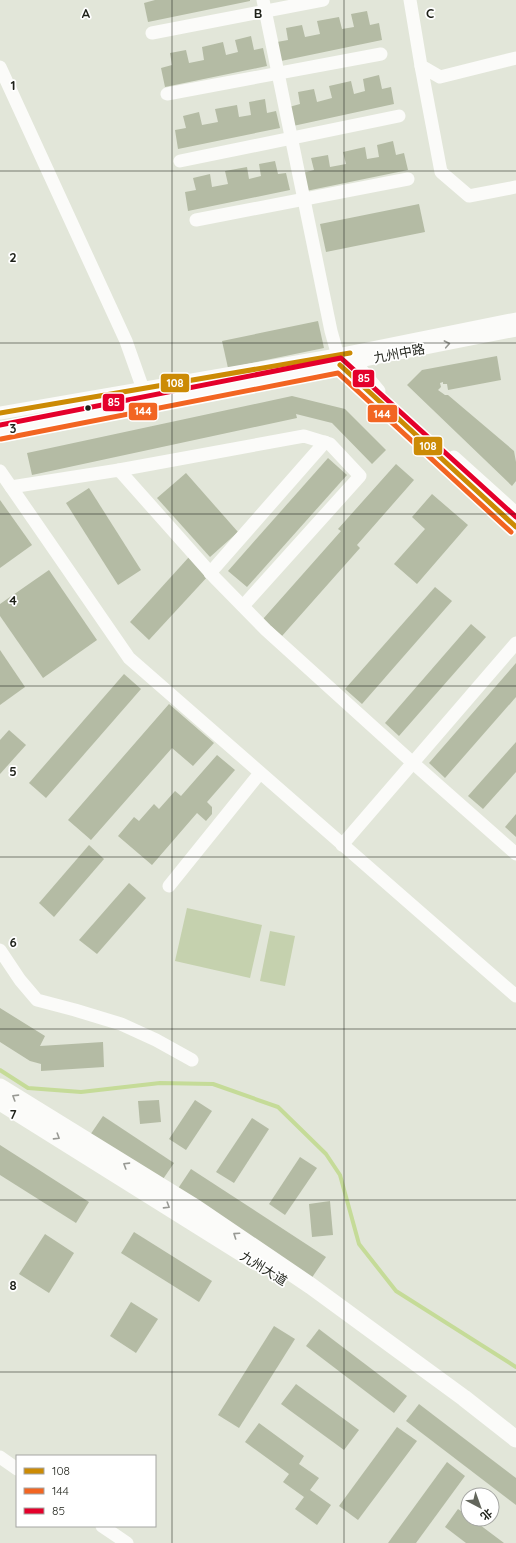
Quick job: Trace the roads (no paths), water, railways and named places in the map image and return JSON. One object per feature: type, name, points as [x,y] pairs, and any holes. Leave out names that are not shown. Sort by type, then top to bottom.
[{"type":"main road","points":[[0,1088],[196,1208],[311,1286],[464,1398],[516,1439]]},
{"type":"main road","name":"九州大道","points":[[0,1102],[294,1286],[516,1451]]},
{"type":"street","points":[[152,33],[264,6],[323,0]]},
{"type":"street","points":[[410,0],[420,66],[441,172],[469,196],[516,187]]},
{"type":"street","points":[[264,6],[331,331],[339,360],[516,527]]},
{"type":"street","points":[[168,94],[381,54]]},
{"type":"street","points":[[420,66],[440,77],[516,58]]},
{"type":"street","points":[[0,67],[126,341],[143,389]]},
{"type":"street","points":[[180,161],[399,116]]},
{"type":"street","points":[[196,220],[408,179]]},
{"type":"street","points":[[516,318],[353,358],[378,390],[516,513]]},
{"type":"street","name":"九州中路","points":[[0,432],[339,360],[516,330]]},
{"type":"street","points":[[0,413],[143,389],[339,360]]},
{"type":"street","points":[[11,487],[119,470],[304,436],[330,444],[360,476],[242,606]]},
{"type":"street","points":[[210,573],[325,442]]},
{"type":"street","points":[[119,470],[210,573],[266,630],[516,854]]},
{"type":"street","points":[[0,471],[129,658],[516,996]]},
{"type":"street","points":[[342,845],[516,643]]},
{"type":"street","points":[[169,886],[260,773]]},
{"type":"street","points":[[0,950],[20,980],[37,1000],[121,1024],[156,1040],[192,1060]]},
{"type":"street","points":[[0,1457],[16,1467]]},
{"type":"street","points":[[103,1527],[127,1543]]},
{"type":"waterway","points":[[0,1070],[28,1088],[81,1092],[160,1083],[213,1084],[278,1107],[326,1154],[340,1175],[359,1244],[396,1291],[516,1367]]}]
